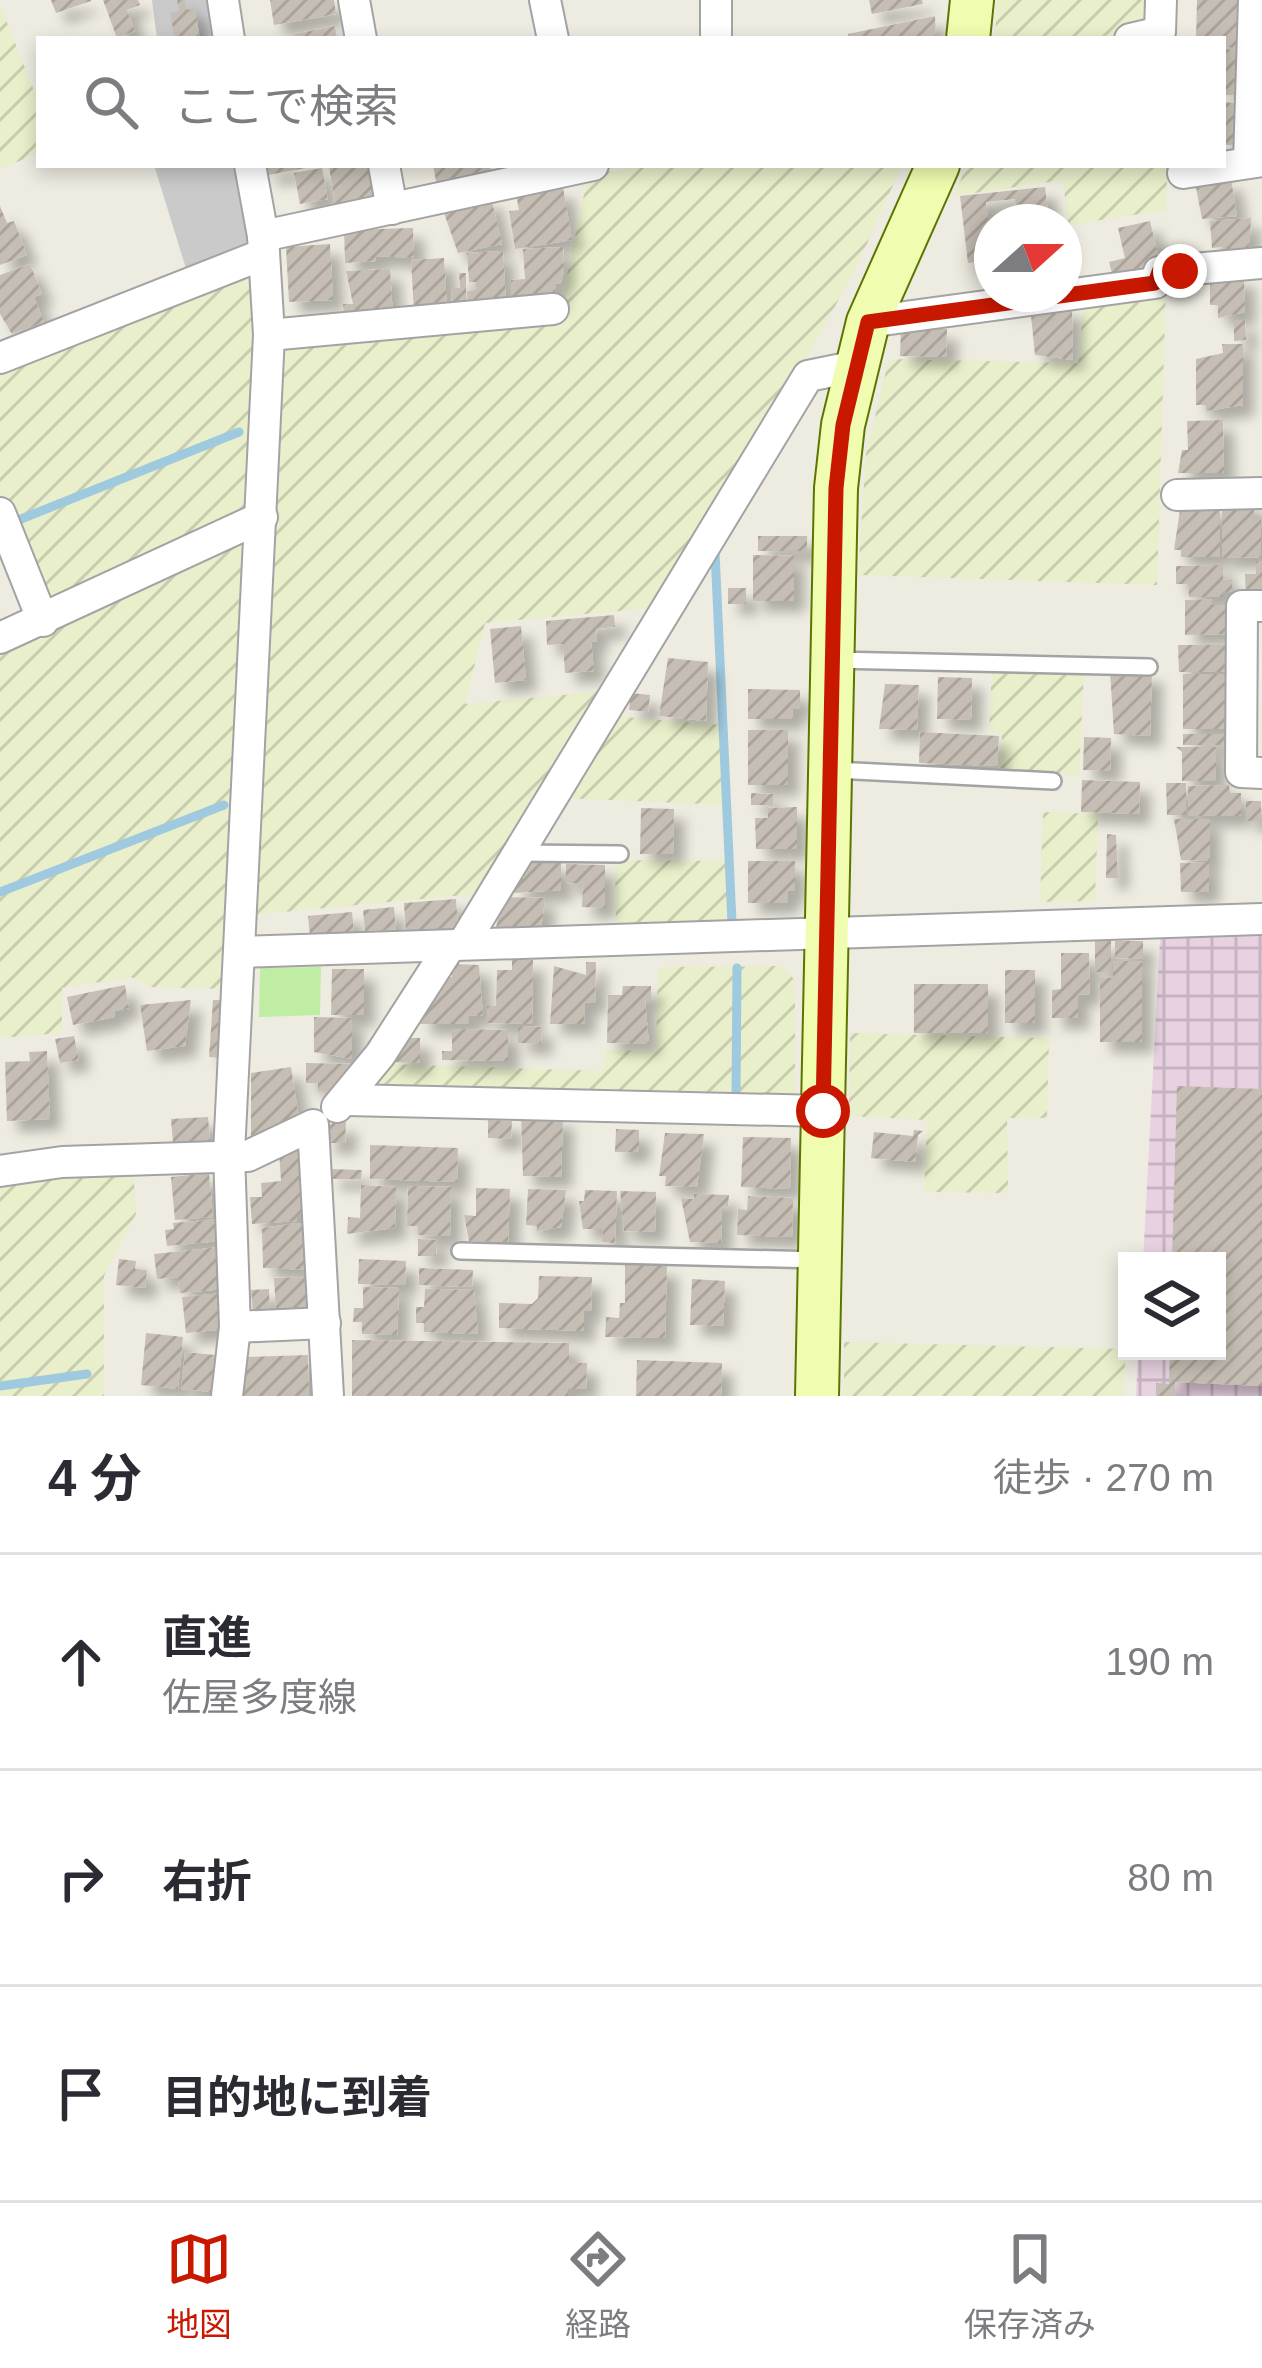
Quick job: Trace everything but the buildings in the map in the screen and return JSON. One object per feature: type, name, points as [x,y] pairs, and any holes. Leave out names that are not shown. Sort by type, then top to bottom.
[{"type":"main road","points":[[968,36],[972,0]]},
{"type":"main road","points":[[817,1396],[836,488],[868,322],[937,168]]},
{"type":"street","points":[[223,0],[229,36]]},
{"type":"street","points":[[354,0],[360,36]]},
{"type":"street","points":[[545,0],[553,36]]},
{"type":"street","points":[[716,0],[716,36]]},
{"type":"street","points":[[1143,36],[1160,32],[1161,0]]},
{"type":"street","points":[[1226,166],[1256,161],[1254,0]]},
{"type":"street","points":[[227,1396],[235,1327],[230,1154],[269,335],[263,245],[250,168]]},
{"type":"street","points":[[385,168],[392,208]]},
{"type":"street","points":[[0,358],[263,245],[392,208],[579,168]]},
{"type":"street","points":[[1184,173],[1214,168]]},
{"type":"street","points":[[868,322],[1155,283],[1172,271],[1262,263]]},
{"type":"street","points":[[269,335],[553,309]]},
{"type":"street","points":[[0,1171],[248,1156],[313,1125],[346,1100],[518,853],[808,376],[857,366]]},
{"type":"street","points":[[1177,495],[1262,493]]},
{"type":"street","points":[[0,513],[43,621]]},
{"type":"street","points":[[0,638],[262,517]]},
{"type":"street","points":[[1262,606],[1242,606],[1241,749],[1241,772],[1262,773]]},
{"type":"street","points":[[242,952],[1262,919]]},
{"type":"street","points":[[346,1100],[823,1111]]},
{"type":"street","points":[[313,1125],[328,1396]]},
{"type":"street","points":[[235,1327],[325,1323]]},
{"type":"lane","points":[[832,660],[1149,667]]},
{"type":"lane","points":[[828,770],[1053,781]]},
{"type":"lane","points":[[518,853],[620,854]]},
{"type":"lane","points":[[460,1251],[820,1260]]},
{"type":"shaded area","points":[[152,0],[212,0],[218,36],[157,36]]},
{"type":"shaded area","points":[[155,168],[238,168],[250,237],[244,253],[188,275]]},
{"type":"shaded area","points":[[1262,936],[1262,1396],[1136,1396],[1138,1360],[1226,1360],[1226,1252],[1143,1252],[1160,939]]},
{"type":"green space","points":[[997,0],[1153,0],[1153,27],[1116,36],[995,36]]},
{"type":"green space","points":[[0,5],[36,95],[36,154],[0,169]]},
{"type":"green space","points":[[627,168],[901,168],[857,266],[804,363],[651,608],[485,623],[465,704],[606,691],[485,893],[251,915],[280,344],[558,317],[588,176]]},
{"type":"green space","points":[[966,168],[1167,168],[1166,210],[1082,223],[1082,204],[1066,204],[1063,180],[954,196]]},
{"type":"green space","points":[[230,278],[249,281],[254,297],[250,513],[42,602],[0,496],[0,368]]},
{"type":"green space","points":[[1166,287],[1157,585],[858,575],[866,454],[889,359],[1078,363],[1084,298]]},
{"type":"green space","points":[[239,539],[249,547],[228,989],[151,987],[131,977],[62,988],[62,1033],[0,1038],[0,646]]},
{"type":"green space","points":[[992,668],[1084,670],[1079,776],[1000,768],[1002,733],[989,732]]},
{"type":"green space","points":[[613,716],[723,725],[726,805],[563,798]]},
{"type":"green space","points":[[1043,812],[1098,814],[1095,901],[1040,902]]},
{"type":"green space","points":[[615,860],[729,861],[732,922],[616,932]]},
{"type":"green space","points":[[780,966],[795,980],[795,1102],[368,1097],[383,1064],[604,1071],[605,1050],[656,1051],[658,967]]},
{"type":"green space","points":[[321,967],[320,1015],[259,1017],[260,968]]},
{"type":"green space","points":[[850,1033],[1049,1038],[1047,1118],[1007,1118],[1008,1193],[924,1192],[927,1120],[849,1116]]},
{"type":"green space","points":[[133,1167],[136,1214],[104,1276],[104,1396],[0,1396],[0,1180]]},
{"type":"green space","points":[[844,1342],[1118,1349],[1118,1360],[1125,1360],[1123,1396],[844,1396]]},
{"type":"waterway","points":[[11,523],[239,432]]},
{"type":"waterway","points":[[715,552],[732,922]]},
{"type":"waterway","points":[[0,892],[224,805]]},
{"type":"waterway","points":[[736,1094],[737,968]]},
{"type":"waterway","points":[[0,1386],[87,1374]]},
{"type":"route","points":[[823,1111],[836,488],[843,425],[868,322],[1155,283],[1159,272],[1180,271]]}]
